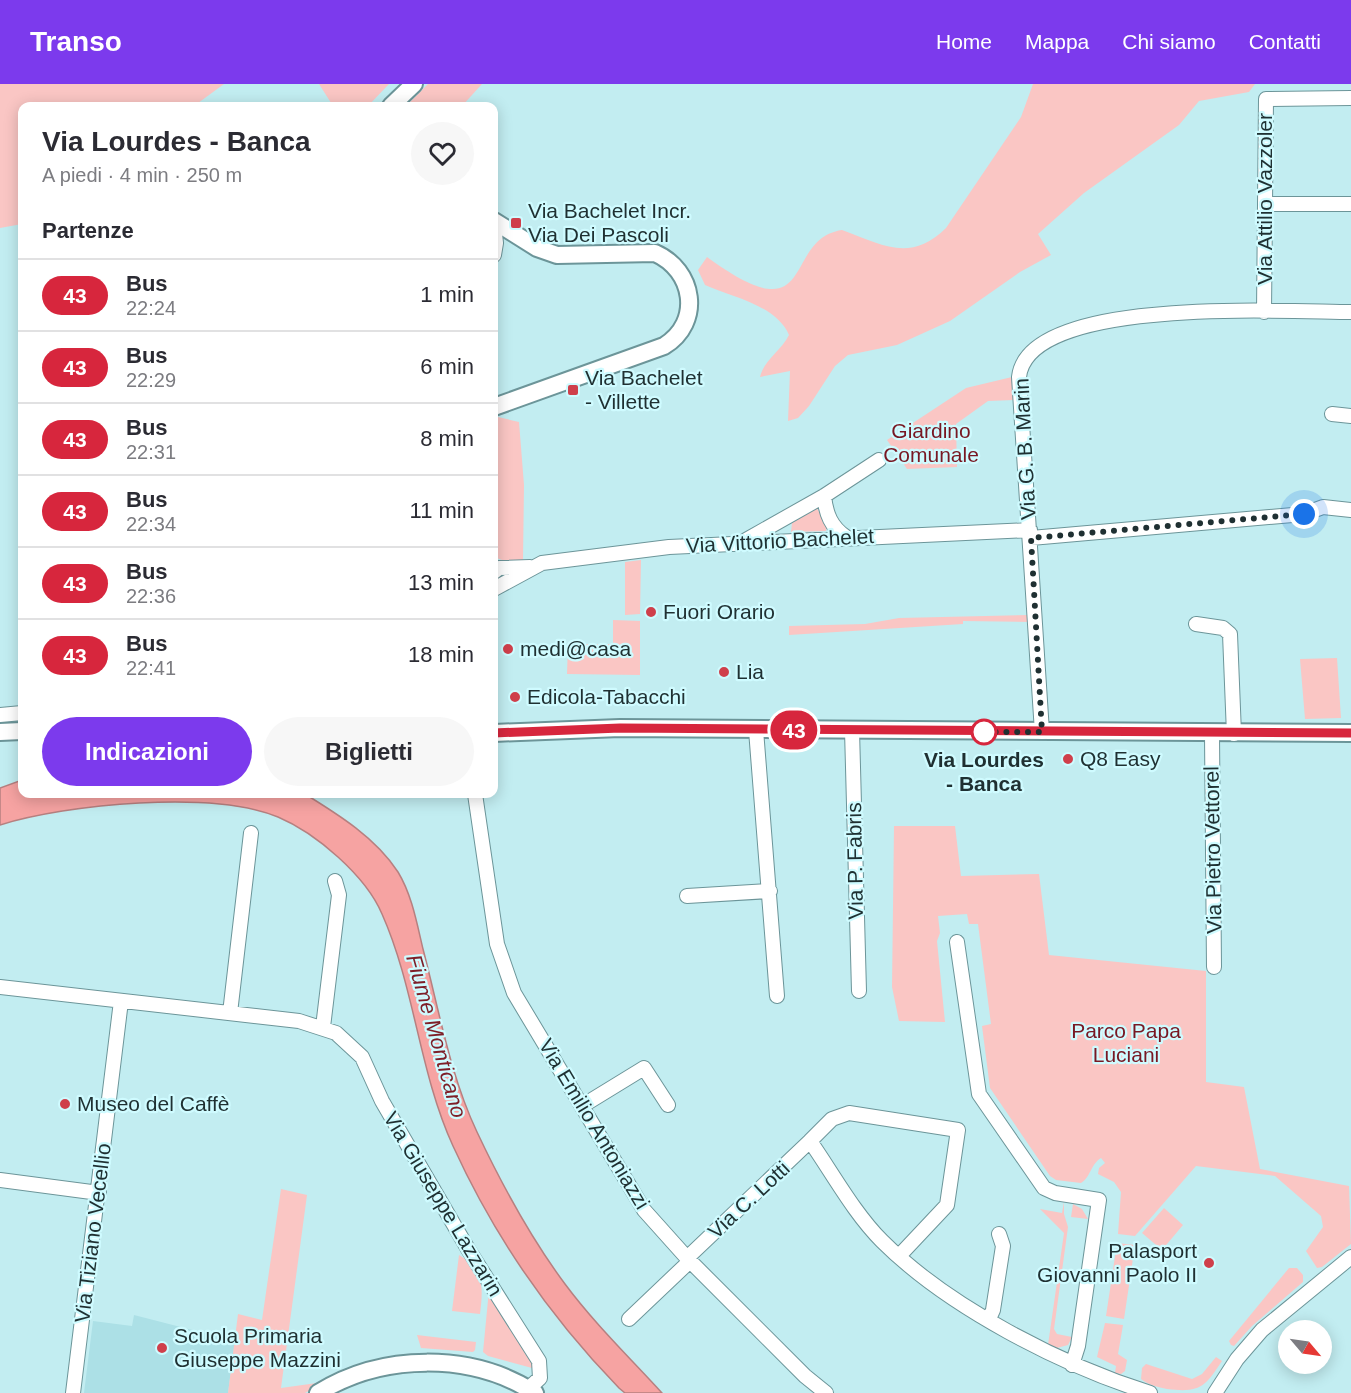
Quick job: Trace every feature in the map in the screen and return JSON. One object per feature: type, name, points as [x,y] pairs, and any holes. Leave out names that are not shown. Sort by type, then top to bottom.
[{"type":"street","points":[[395,102],[414,84]]},
{"type":"street","name":"Via Attilio Vazzoler","points":[[1264,312],[1266,99],[1351,99]]},
{"type":"street","points":[[1266,204],[1351,204]]},
{"type":"street","points":[[498,225],[537,248],[557,255],[655,253],[668,260],[679,271],[686,284],[690,302],[683,328],[672,341],[664,346],[498,406]]},
{"type":"street","name":"Via G. B. Marin","points":[[1042,732],[1019,378],[1024,360],[1037,346],[1094,322],[1212,311],[1351,312]]},
{"type":"street","points":[[1332,414],[1351,416]]},
{"type":"street","points":[[742,542],[824,496],[879,460]]},
{"type":"street","points":[[824,496],[829,519],[835,530],[846,537]]},
{"type":"street","name":"Via Vittorio Bachelet","points":[[500,587],[542,563],[616,553],[742,542],[846,537],[1030,534],[1304,514],[1323,507],[1351,510]]},
{"type":"street","name":"Via Vittorio Bachelet","points":[[498,569],[532,567]]},
{"type":"street","points":[[1196,624],[1223,628],[1230,634],[1234,734]]},
{"type":"street","points":[[0,715],[18,713]]},
{"type":"street","points":[[498,724],[561,729]]},
{"type":"street","points":[[498,733],[561,729],[1351,733]]},
{"type":"street","points":[[756,730],[777,996]]},
{"type":"street","name":"Via P. Fabris","points":[[852,730],[859,991]]},
{"type":"street","points":[[0,732],[18,731]]},
{"type":"street","name":"Via Pietro Vettorel","points":[[1212,734],[1214,967]]},
{"type":"street","name":"Via Emilio Antoniazzi","points":[[476,798],[497,944],[503,969],[514,993],[636,1198],[689,1259],[805,1376],[826,1393]]},
{"type":"street","points":[[230,1013],[251,833]]},
{"type":"street","points":[[323,1027],[339,895],[335,881]]},
{"type":"street","points":[[687,896],[770,891]]},
{"type":"street","points":[[957,942],[980,1094],[1044,1188],[1055,1193],[1099,1200],[1078,1346],[1072,1365]]},
{"type":"street","name":"Via Giuseppe Lazzarin","points":[[0,987],[299,1021],[323,1027],[345,1040],[362,1058],[379,1095],[464,1242],[538,1361],[540,1378],[532,1391]]},
{"type":"street","name":"Via Tiziano Vecellio","points":[[73,1393],[121,1001]]},
{"type":"street","points":[[582,1107],[644,1068],[668,1105]]},
{"type":"street","name":"Via C. Lotti","points":[[629,1319],[832,1119],[843,1113],[958,1130],[947,1205],[899,1256]]},
{"type":"street","points":[[810,1141],[875,1233],[899,1256],[942,1289],[989,1319],[1072,1365],[1150,1393]]},
{"type":"street","points":[[0,1180],[99,1193]]},
{"type":"street","points":[[989,1319],[993,1310],[1003,1246],[999,1234]]},
{"type":"street","points":[[1215,1393],[1237,1359],[1262,1330],[1351,1257]]},
{"type":"street","points":[[318,1393],[355,1375],[398,1365],[430,1363],[480,1369],[532,1391]]},
{"type":"shaded area","name":"Scuola Primaria Giuseppe Mazzini","points":[[134,1315],[235,1341],[228,1393],[84,1393],[93,1321],[132,1326]]},
{"type":"green space","points":[[0,84],[224,84],[199,102],[18,102],[18,225],[0,228]]},
{"type":"green space","points":[[319,84],[389,84],[372,102],[330,102]]},
{"type":"green space","points":[[428,84],[482,84],[466,102],[410,102]]},
{"type":"green space","points":[[1033,84],[1255,84],[1249,92],[1199,101],[1179,125],[1084,193],[1038,234],[1051,255],[1020,272],[950,321],[897,345],[848,355],[835,366],[809,406],[798,418],[788,421],[790,371],[760,377],[765,366],[789,335],[783,325],[764,309],[705,285],[698,270],[707,257],[742,280],[767,289],[783,287],[794,278],[811,250],[823,237],[842,230],[896,248],[908,248],[933,239],[946,228],[1021,117]]},
{"type":"green space","name":"Giardino Comunale","points":[[1012,377],[1014,400],[988,401],[956,424],[957,467],[907,469],[887,440],[966,388]]},
{"type":"green space","points":[[498,417],[519,422],[524,485],[523,560],[498,558]]},
{"type":"green space","points":[[817,508],[827,527],[826,531],[791,532],[792,523]]},
{"type":"green space","points":[[641,560],[640,614],[625,615],[625,562]]},
{"type":"green space","points":[[1029,615],[1030,622],[963,621],[963,624],[789,635],[789,626],[865,624],[899,618]]},
{"type":"green space","points":[[613,620],[640,621],[640,675],[567,674],[568,644],[613,644]]},
{"type":"green space","points":[[1337,658],[1341,718],[1305,719],[1300,659]]},
{"type":"green space","name":"Parco Papa Luciani","points":[[894,826],[955,826],[961,876],[1039,874],[1049,955],[1206,971],[1206,1082],[1244,1087],[1260,1169],[1349,1186],[1351,1244],[1322,1267],[1317,1268],[1306,1251],[1323,1227],[1321,1216],[1275,1176],[1196,1166],[1135,1236],[1118,1234],[1121,1192],[1114,1182],[1098,1174],[1099,1168],[1105,1163],[1101,1158],[1081,1183],[1056,1180],[1050,1176],[990,1088],[982,1026],[991,1024],[978,924],[969,924],[967,914],[938,916],[940,933],[937,941],[945,1022],[899,1021],[892,987]]},
{"type":"green space","points":[[281,1189],[307,1195],[281,1388],[324,1382],[305,1393],[228,1393],[238,1314],[262,1320]]},
{"type":"green space","points":[[1064,1202],[1064,1214],[1068,1227],[1054,1329],[1057,1334],[1072,1337],[1068,1345],[1057,1348],[1048,1345],[1064,1233],[1040,1209],[1062,1213]]},
{"type":"green space","points":[[1073,1204],[1082,1209],[1088,1219],[1071,1217]]},
{"type":"green space","points":[[1164,1208],[1183,1225],[1162,1250],[1142,1233]]},
{"type":"green space","points":[[1117,1243],[1135,1245],[1124,1319],[1106,1316]]},
{"type":"green space","points":[[459,1255],[474,1267],[478,1274],[482,1288],[480,1314],[452,1311]]},
{"type":"green space","points":[[1289,1268],[1297,1268],[1303,1275],[1303,1282],[1252,1326],[1234,1346],[1231,1345],[1229,1341]]},
{"type":"green space","points":[[489,1290],[534,1363],[532,1368],[488,1356],[483,1352]]},
{"type":"green space","points":[[1105,1323],[1123,1325],[1118,1354],[1127,1360],[1125,1371],[1121,1374],[1115,1373],[1116,1366],[1097,1357]]},
{"type":"green space","points":[[417,1335],[476,1342],[475,1350],[473,1352],[421,1348]]},
{"type":"green space","points":[[1216,1357],[1222,1361],[1216,1370],[1206,1382],[1194,1389],[1167,1389],[1141,1379],[1142,1368],[1146,1364],[1192,1379],[1202,1374]]},
{"type":"water","name":"Fiume Monticano","points":[[18,781],[18,798],[311,798],[344,819],[379,848],[398,872],[410,900],[459,1088],[496,1172],[528,1229],[565,1284],[662,1393],[625,1393],[619,1388],[547,1304],[505,1243],[469,1179],[442,1118],[424,1060],[402,971],[382,914],[364,885],[338,857],[293,824],[278,817],[250,809],[216,804],[179,802],[100,806],[62,811],[0,825],[0,788]]},
{"type":"bus line","name":"43","points":[[498,733],[620,728],[1234,734],[1351,733]]},
{"type":"place","name":"Via Bachelet Incr. Via Dei Pascoli","points":[[516,223]]},
{"type":"place","name":"Via Bachelet - Villette","points":[[573,390]]},
{"type":"place","name":"Fuori Orario","points":[[651,612]]},
{"type":"place","name":"medi@casa","points":[[508,649]]},
{"type":"place","name":"Lia","points":[[724,672]]},
{"type":"place","name":"Edicola-Tabacchi","points":[[515,697]]},
{"type":"place","name":"Via Lourdes - Banca","points":[[984,732]]},
{"type":"place","name":"Q8 Easy","points":[[1068,759]]},
{"type":"place","name":"Museo del Caffè","points":[[65,1104]]},
{"type":"place","name":"Palasport Giovanni Paolo II","points":[[1209,1263]]},
{"type":"place","name":"Scuola Primaria Giuseppe Mazzini","points":[[162,1348]]},
{"type":"route","points":[[984,732],[979,732],[1042,732],[1031,538],[1304,514]]}]
